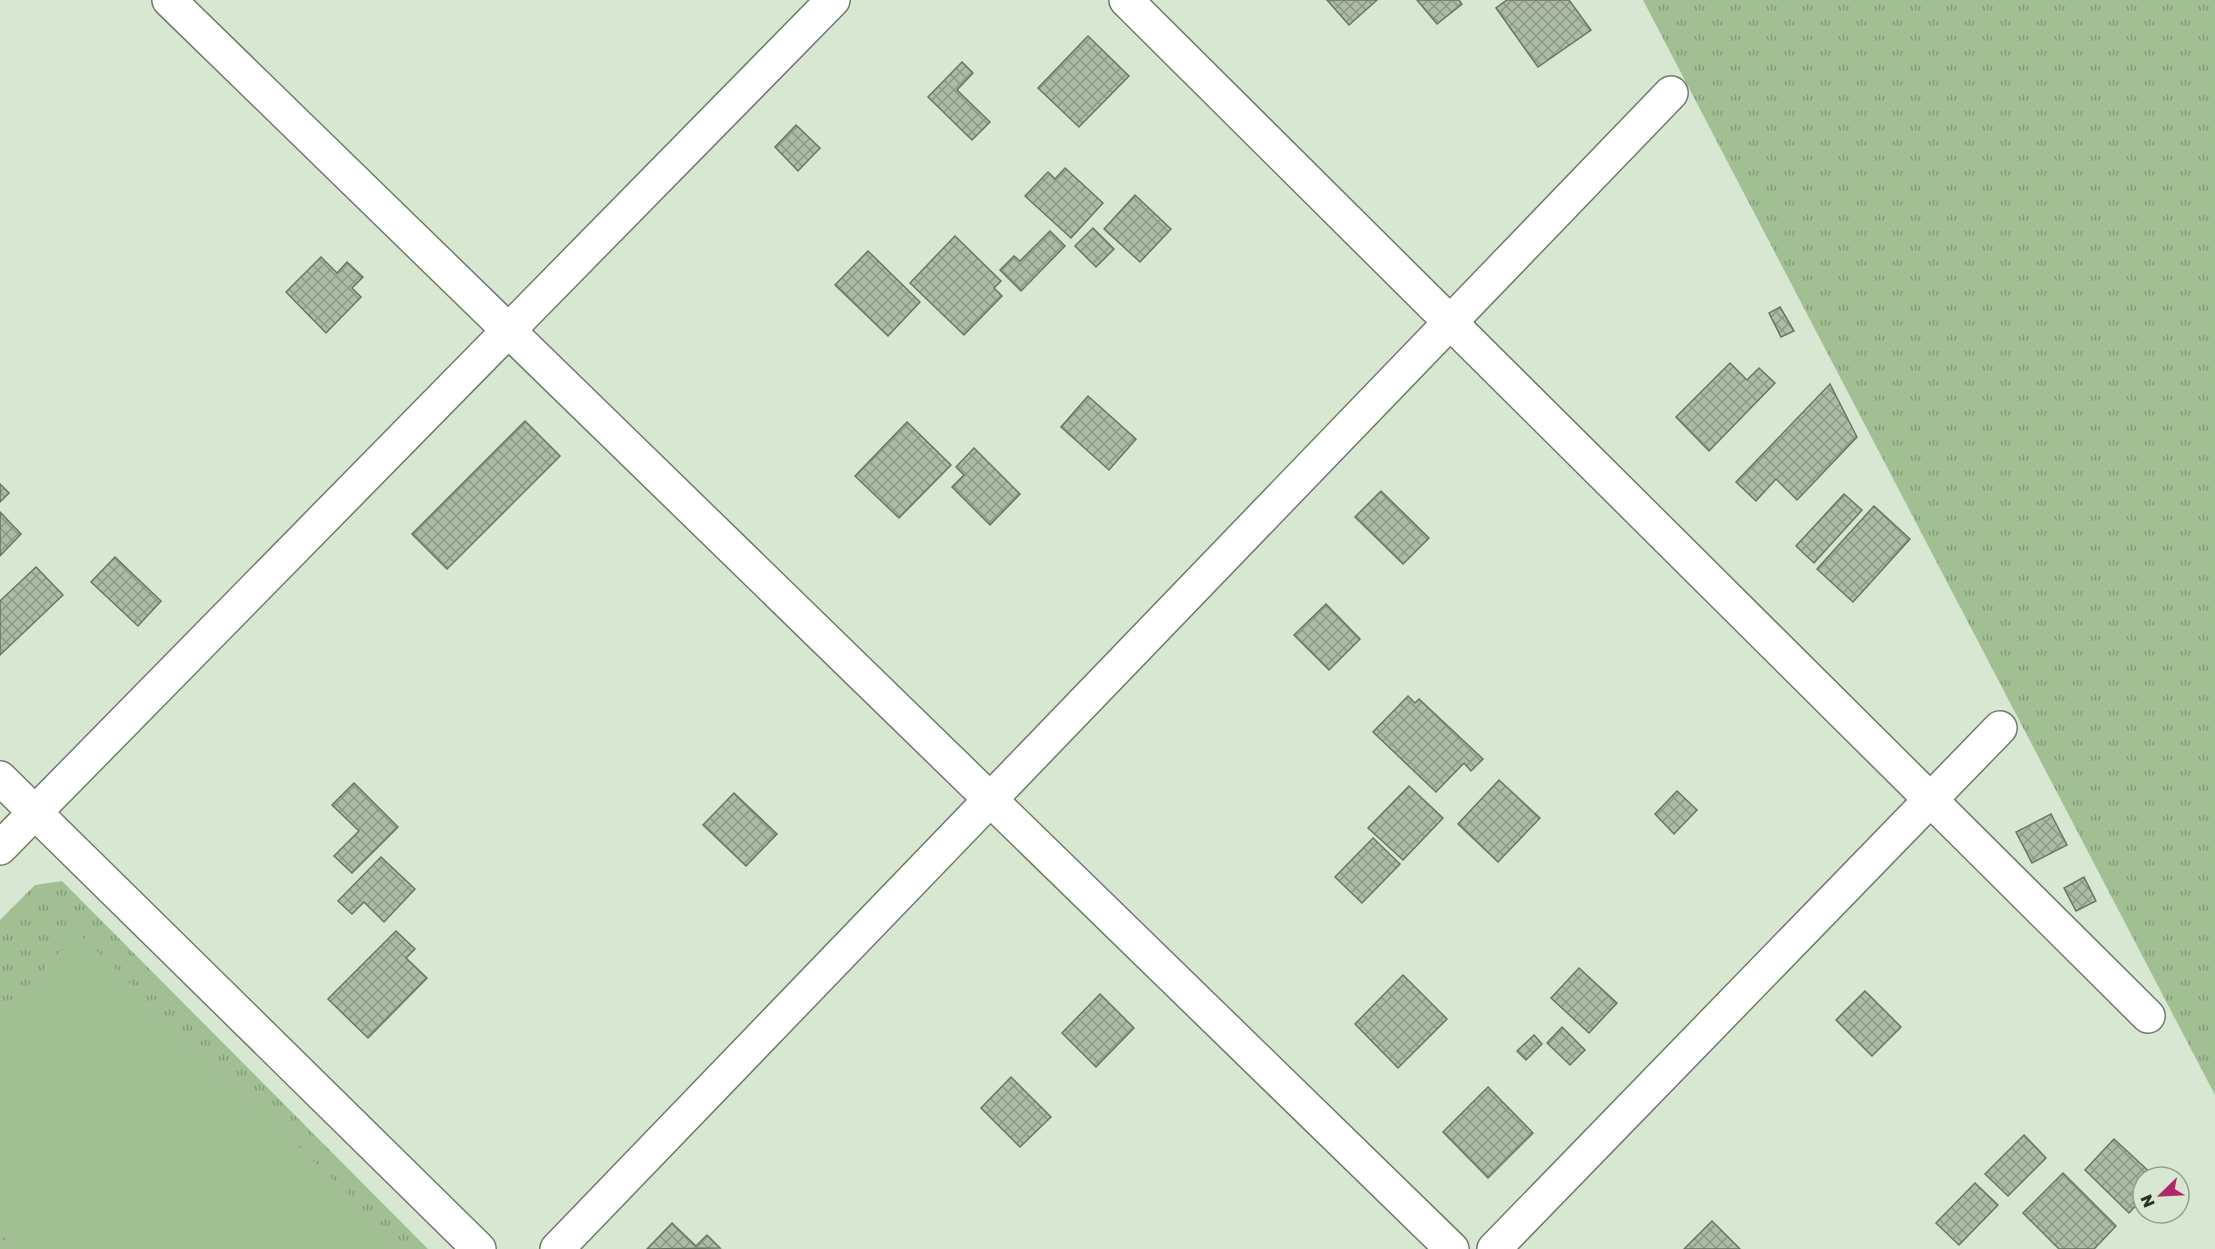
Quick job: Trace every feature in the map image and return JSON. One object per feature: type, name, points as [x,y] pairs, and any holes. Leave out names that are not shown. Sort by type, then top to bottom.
[{"type":"street","points":[[169,0],[1452,1249]]},
{"type":"street","points":[[0,848],[833,0]]},
{"type":"street","points":[[1126,0],[2148,1016]]},
{"type":"street","points":[[557,1249],[1671,93]]},
{"type":"street","points":[[1494,1249],[2000,728]]},
{"type":"street","points":[[0,778],[479,1249]]},
{"type":"green space","points":[[1643,0],[2215,0],[2215,1095]]},
{"type":"green space","points":[[62,881],[428,1249],[0,1249],[0,920],[35,885]]},
{"type":"green space","points":[[78,933],[402,1247],[400,1249],[15,1249],[0,1234],[0,1015]]},
{"type":"building","points":[[1327,0],[1377,0],[1349,25]]},
{"type":"building","points":[[1417,0],[1459,0],[1462,4],[1437,24]]},
{"type":"building","points":[[1507,0],[1569,0],[1591,30],[1538,67],[1496,8]]},
{"type":"building","points":[[1088,36],[1129,76],[1079,127],[1038,88]]},
{"type":"building","points":[[962,62],[973,73],[957,90],[990,122],[972,140],[928,97]]},
{"type":"building","points":[[796,125],[820,148],[798,171],[775,147]]},
{"type":"building","points":[[1065,168],[1103,203],[1071,238],[1025,196],[1048,172],[1055,179]]},
{"type":"building","points":[[1135,195],[1171,229],[1140,262],[1104,229]]},
{"type":"building","points":[[1093,228],[1114,249],[1096,267],[1075,246]]},
{"type":"building","points":[[1050,231],[1065,246],[1021,291],[1000,270],[1014,256],[1020,261]]},
{"type":"building","points":[[955,236],[1001,281],[994,288],[1002,296],[964,335],[910,283]]},
{"type":"building","points":[[868,251],[920,302],[888,336],[835,285]]},
{"type":"building","points":[[321,257],[337,273],[347,262],[363,277],[352,288],[361,297],[326,333],[286,292]]},
{"type":"building","points":[[1780,307],[1794,331],[1781,337],[1769,313]]},
{"type":"building","points":[[1730,363],[1747,380],[1759,368],[1775,383],[1709,451],[1676,417]]},
{"type":"building","points":[[1830,384],[1857,437],[1797,500],[1776,479],[1756,501],[1736,482]]},
{"type":"building","points":[[1088,396],[1136,439],[1109,470],[1061,427]]},
{"type":"building","points":[[525,421],[560,456],[447,569],[412,534]]},
{"type":"building","points":[[907,422],[951,465],[899,518],[855,476]]},
{"type":"building","points":[[974,448],[1020,494],[990,525],[952,487],[964,475],[956,467]]},
{"type":"building","points":[[0,484],[9,493],[0,502]]},
{"type":"building","points":[[1381,491],[1429,538],[1403,564],[1355,517]]},
{"type":"building","points":[[1844,494],[1862,510],[1814,563],[1796,546]]},
{"type":"building","points":[[1874,506],[1910,539],[1853,602],[1817,569]]},
{"type":"building","points":[[0,512],[21,534],[0,556]]},
{"type":"building","points":[[115,557],[161,601],[138,626],[91,582]]},
{"type":"building","points":[[36,567],[63,595],[0,655],[0,601]]},
{"type":"building","points":[[1326,604],[1360,639],[1329,670],[1294,635]]},
{"type":"building","points":[[1408,696],[1415,703],[1419,699],[1483,759],[1471,771],[1464,763],[1436,792],[1373,732]]},
{"type":"building","points":[[1499,780],[1540,818],[1498,862],[1458,824]]},
{"type":"building","points":[[354,783],[398,827],[352,873],[334,856],[359,831],[332,805]]},
{"type":"building","points":[[1409,786],[1443,818],[1403,860],[1368,828]]},
{"type":"building","points":[[1677,791],[1697,810],[1674,834],[1655,814]]},
{"type":"building","points":[[734,793],[777,834],[746,866],[703,825]]},
{"type":"building","points":[[2051,814],[2067,845],[2032,863],[2016,832]]},
{"type":"building","points":[[1373,838],[1400,864],[1362,903],[1335,877]]},
{"type":"building","points":[[381,857],[415,889],[384,922],[364,902],[352,914],[338,901]]},
{"type":"building","points":[[2084,877],[2096,901],[2076,911],[2064,888]]},
{"type":"building","points":[[396,931],[415,949],[406,958],[427,978],[368,1038],[328,999]]},
{"type":"building","points":[[1579,968],[1617,1003],[1589,1033],[1551,998]]},
{"type":"building","points":[[1403,975],[1447,1019],[1398,1068],[1355,1024]]},
{"type":"building","points":[[1865,991],[1901,1027],[1872,1056],[1836,1020]]},
{"type":"building","points":[[1100,994],[1134,1028],[1096,1067],[1062,1033]]},
{"type":"building","points":[[1562,1027],[1585,1050],[1570,1065],[1547,1043]]},
{"type":"building","points":[[1534,1035],[1542,1044],[1526,1060],[1517,1051]]},
{"type":"building","points":[[1011,1077],[1051,1117],[1020,1147],[981,1108]]},
{"type":"building","points":[[1488,1087],[1533,1133],[1488,1178],[1443,1132]]},
{"type":"building","points":[[2024,1135],[2046,1158],[2008,1196],[1985,1174]]},
{"type":"building","points":[[2114,1139],[2142,1165],[2131,1165],[2131,1211],[2129,1213],[2085,1170]]},
{"type":"building","points":[[2063,1173],[2116,1226],[2094,1249],[2059,1249],[2023,1213]]},
{"type":"building","points":[[1975,1183],[1998,1205],[1959,1245],[1936,1223]]},
{"type":"building","points":[[1712,1221],[1740,1249],[1684,1249]]},
{"type":"building","points":[[672,1223],[696,1246],[707,1235],[720,1248],[647,1249]]}]
